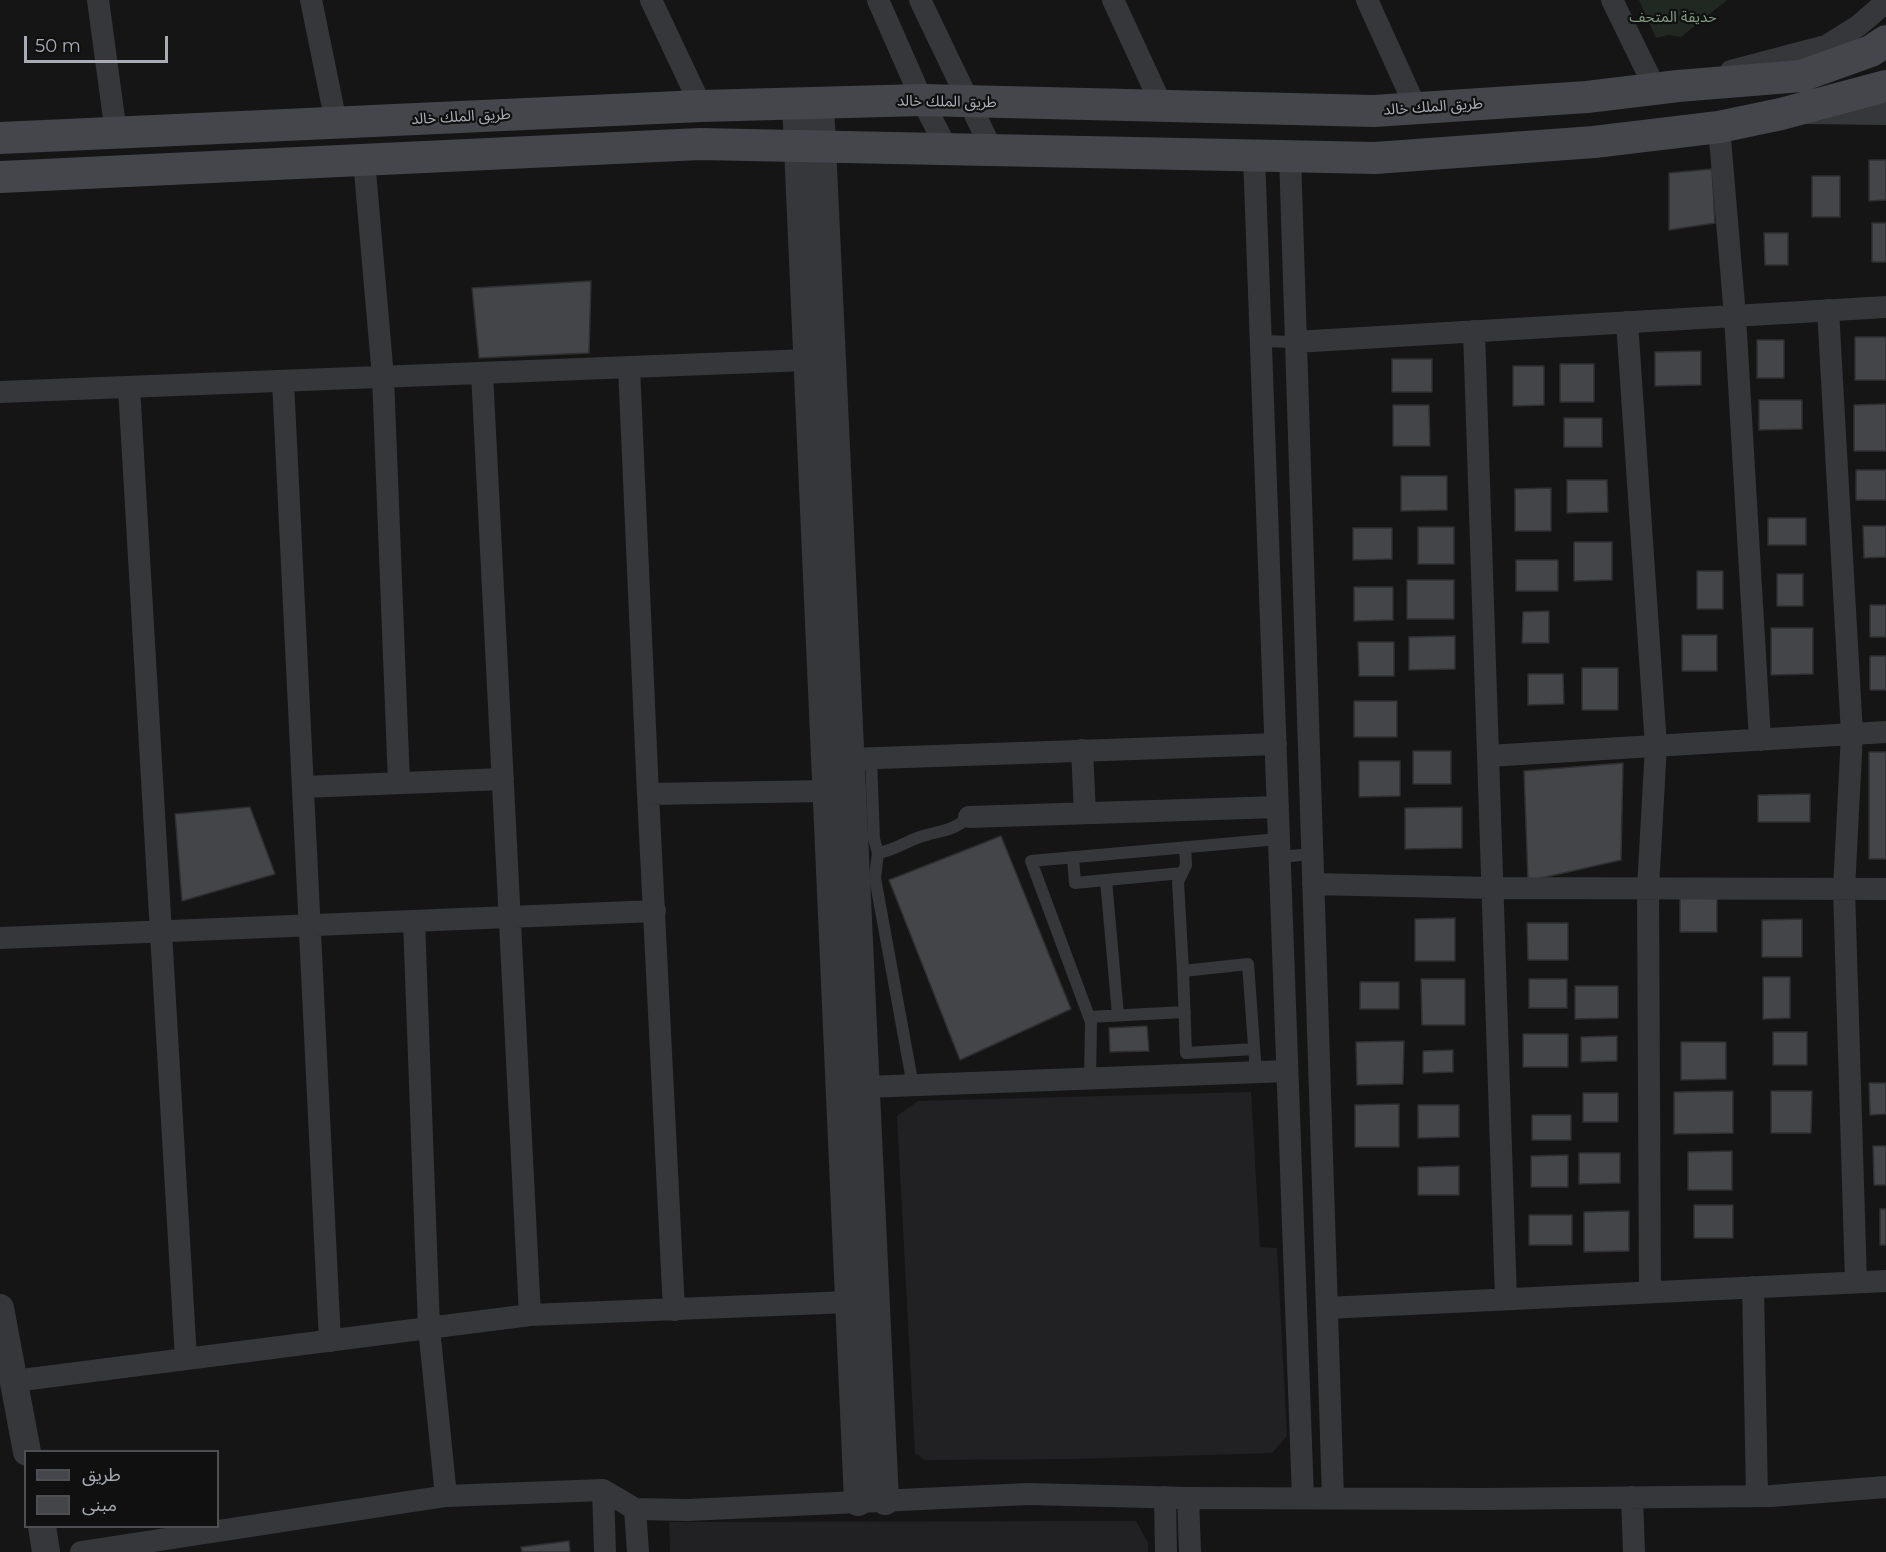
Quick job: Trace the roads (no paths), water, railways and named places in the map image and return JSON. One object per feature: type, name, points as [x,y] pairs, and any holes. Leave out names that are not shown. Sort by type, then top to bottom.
[{"type":"main road","name":"طريق الملك خالد","points":[[0,138],[701,106],[922,100],[1374,111],[1587,97],[1666,87],[1801,76],[1871,51],[1886,41]]},
{"type":"main road","points":[[0,177],[700,144],[1375,158],[1594,142],[1719,127],[1886,86]]},
{"type":"street","points":[[98,0],[116,133]]},
{"type":"street","points":[[311,0],[336,122]]},
{"type":"street","points":[[651,0],[701,106]]},
{"type":"street","points":[[878,0],[946,149]]},
{"type":"street","points":[[920,0],[992,150]]},
{"type":"street","points":[[1113,0],[1162,106]]},
{"type":"street","points":[[1367,0],[1416,108]]},
{"type":"street","points":[[1612,0],[1666,87],[1826,46],[1858,26],[1886,2]]},
{"type":"street","points":[[808,103],[807,360],[826,791],[866,1087],[872,1501]]},
{"type":"street","points":[[1790,111],[1844,115],[1886,114]]},
{"type":"street","points":[[1719,127],[1735,316],[1760,740]]},
{"type":"street","points":[[809,146],[861,758],[846,951],[849,1302],[872,1501]]},
{"type":"street","points":[[1254,155],[1303,1498]]},
{"type":"street","points":[[1290,156],[1333,1498]]},
{"type":"street","points":[[364,160],[383,377],[399,783]]},
{"type":"street","points":[[1295,342],[1886,307]]},
{"type":"street","points":[[1828,310],[1852,734],[1844,889],[1856,1282]]},
{"type":"street","points":[[1627,322],[1656,746],[1648,888],[1650,1292]]},
{"type":"street","points":[[1473,332],[1506,1299]]},
{"type":"street","points":[[0,392],[807,360]]},
{"type":"street","points":[[630,367],[648,794],[656,911],[674,1310]]},
{"type":"street","points":[[482,373],[530,1315]]},
{"type":"street","points":[[283,381],[330,1341]]},
{"type":"street","points":[[129,387],[186,1359]]},
{"type":"street","points":[[1488,756],[1886,732]]},
{"type":"street","points":[[861,758],[1276,744]]},
{"type":"street","points":[[1082,750],[1085,813]]},
{"type":"street","points":[[303,787],[503,778]]},
{"type":"street","points":[[648,794],[826,791]]},
{"type":"street","points":[[969,817],[1278,807]]},
{"type":"street","points":[[1313,884],[1492,888],[1886,889]]},
{"type":"street","points":[[0,938],[656,911]]},
{"type":"street","points":[[414,921],[429,1328],[446,1496]]},
{"type":"street","points":[[866,1087],[1287,1071]]},
{"type":"street","points":[[1327,1308],[1886,1281]]},
{"type":"street","points":[[1753,1287],[1757,1496]]},
{"type":"street","points":[[14,1381],[530,1315],[849,1302]]},
{"type":"street","points":[[0,1308],[27,1450]]},
{"type":"street","points":[[81,1552],[446,1496],[603,1490],[635,1509],[688,1510],[1028,1494],[1188,1498],[1757,1496],[1886,1486]]},
{"type":"street","points":[[603,1490],[605,1552]]},
{"type":"street","points":[[1165,1497],[1166,1552]]},
{"type":"street","points":[[1632,1497],[1634,1552]]},
{"type":"street","points":[[1188,1498],[1190,1552]]},
{"type":"street","points":[[635,1509],[638,1552]]},
{"type":"street","points":[[42,1528],[46,1552]]},
{"type":"lane","points":[[1261,341],[1295,342]]},
{"type":"lane","points":[[861,758],[878,854],[875,878],[913,1086]]},
{"type":"lane","points":[[878,854],[918,838],[958,827],[969,817]]},
{"type":"lane","points":[[1090,1079],[1091,1022],[1031,861],[1185,847],[1279,848],[1312,854]]},
{"type":"lane","points":[[1185,847],[1186,865],[1178,882],[1186,1053],[1254,1049]]},
{"type":"lane","points":[[1073,857],[1075,883],[1182,873]]},
{"type":"lane","points":[[1106,880],[1118,1015]]},
{"type":"lane","points":[[1183,971],[1248,964],[1256,1073]]},
{"type":"lane","points":[[1089,1017],[1185,1012]]},
{"type":"park label","name":"حديقة المتحف","points":[[1673,18]]}]
